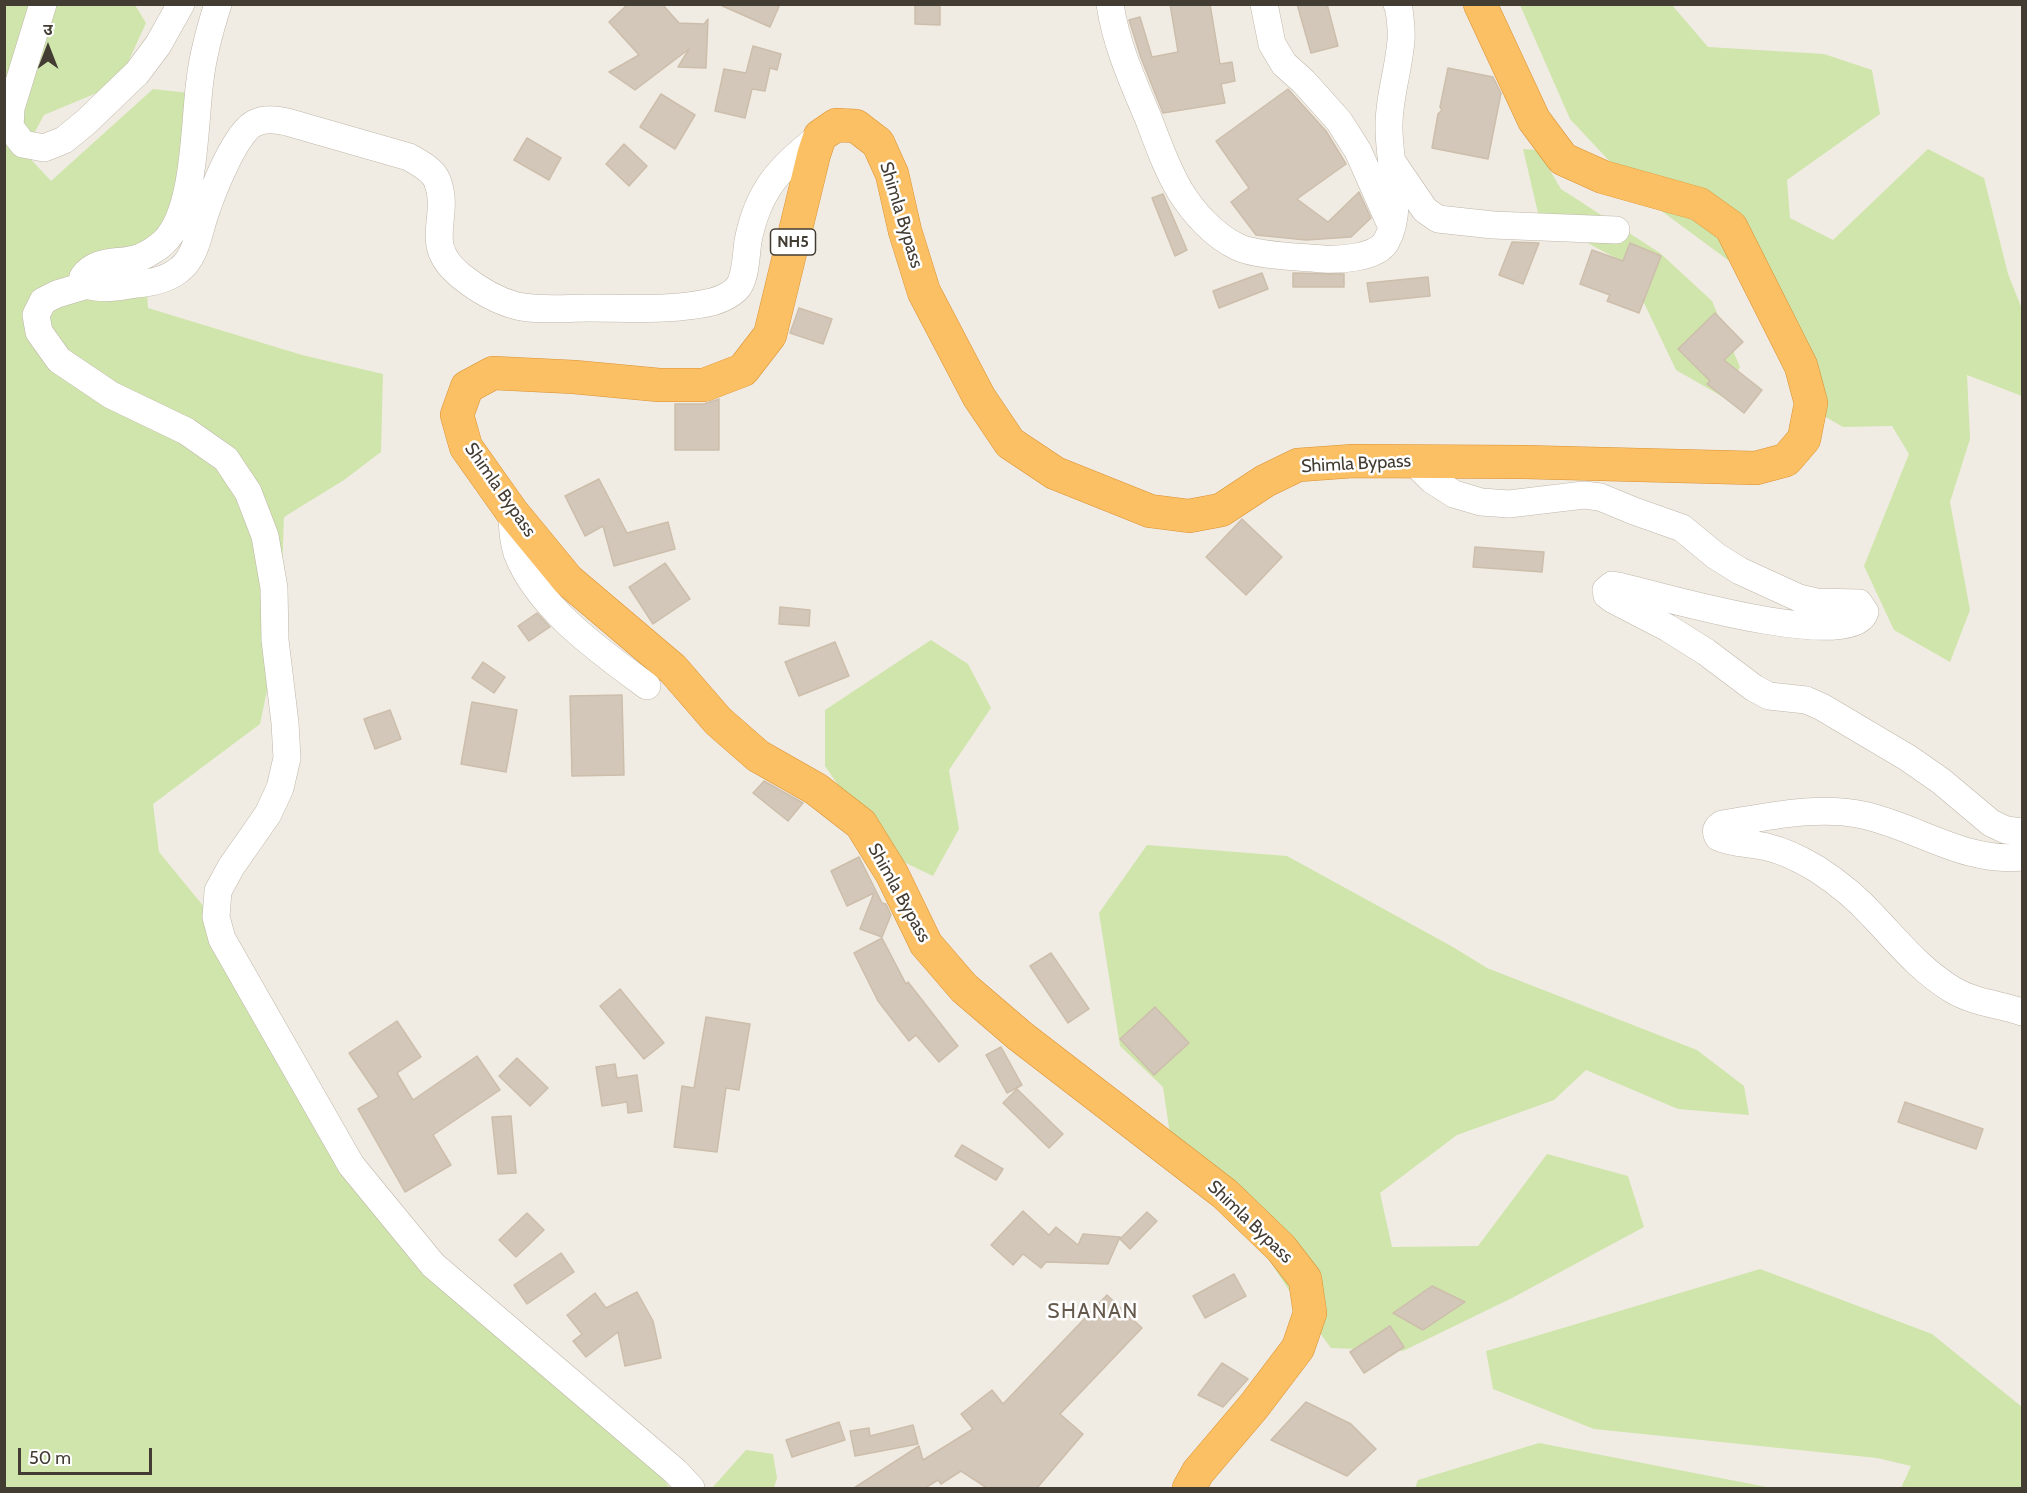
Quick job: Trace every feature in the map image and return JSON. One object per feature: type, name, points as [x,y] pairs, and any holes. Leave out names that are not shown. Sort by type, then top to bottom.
[{"type":"highway","name":"Shimla Bypass","points":[[1189,1488],[1198,1472],[1254,1406],[1298,1348],[1310,1313],[1305,1278],[1281,1248],[1225,1194],[1020,1036],[964,988],[926,944],[892,874],[861,824],[816,789],[758,756],[718,721],[673,669],[568,580],[512,512],[466,447],[457,415],[466,387],[493,373],[574,377],[659,385],[704,384],[743,370],[770,335],[814,154],[820,136],[836,125],[856,126],[878,143],[892,174],[905,231],[924,292],[979,397],[1010,443],[1055,473],[1149,511],[1189,516],[1221,510],[1265,481],[1298,465],[1353,461],[1413,461],[1756,468],[1786,460],[1804,439],[1811,403],[1801,366],[1731,227],[1699,204],[1602,177],[1563,159],[1534,120],[1480,4]]},
{"type":"street","points":[[43,4],[10,108],[10,127],[23,144],[44,148],[64,140],[87,122],[137,73],[158,45],[181,4]]},
{"type":"street","points":[[87,285],[83,277],[88,269],[94,265],[141,257],[164,243],[180,219],[189,184],[200,79],[207,37],[218,4]]},
{"type":"street","points":[[1110,4],[1113,30],[1163,155],[1180,191],[1218,236],[1239,248],[1275,255],[1339,260],[1361,257],[1384,244],[1392,227],[1395,198],[1389,127],[1390,97],[1401,38],[1397,4]]},
{"type":"street","points":[[1264,4],[1272,44],[1284,64],[1304,82],[1339,121],[1358,151],[1392,227]]},
{"type":"street","points":[[691,1488],[676,1472],[432,1265],[351,1165],[222,939],[216,916],[218,891],[231,867],[268,813],[280,788],[287,758],[275,640],[274,588],[265,536],[248,492],[226,459],[186,431],[111,395],[59,360],[39,332],[36,315],[43,301],[57,294],[87,285],[98,289],[152,282],[178,271],[191,258],[206,211],[234,148],[245,129],[256,122],[270,119],[409,158],[427,168],[437,179],[440,198],[438,238],[441,254],[450,266],[462,278],[491,296],[517,306],[548,308],[677,308],[714,301],[730,295],[740,285],[756,209],[773,179],[790,160],[820,136]]},
{"type":"street","points":[[1390,160],[1425,210],[1438,219],[1493,225],[1616,230]]},
{"type":"street","points":[[1413,461],[1431,480],[1454,494],[1481,502],[1509,504],[1584,495],[1600,497],[1682,528],[1716,556],[1740,571],[1799,598],[1816,602],[1859,603],[1865,612],[1858,621],[1834,626],[1801,626],[1767,622],[1619,586],[1612,585],[1606,590],[1607,595],[1612,599],[1668,628],[1706,652],[1754,688],[1769,696],[1806,700],[1822,707],[1908,758],[1941,781],[1991,823],[2006,830],[2022,832]]},
{"type":"street","points":[[512,512],[517,552],[530,576],[552,605],[577,632],[647,686]]},
{"type":"street","points":[[2022,857],[1975,855],[1865,815],[1837,811],[1808,811],[1722,824],[1717,827],[1716,832],[1718,837],[1725,840],[1767,847],[1794,856],[1849,893],[1873,915],[1900,948],[1953,990],[1982,1003],[2022,1012]]},
{"type":"green space","points":[[5,5],[135,5],[146,23],[118,84],[44,115],[24,152],[51,181],[153,89],[190,93],[189,142],[163,240],[145,260],[148,308],[302,355],[383,374],[381,452],[344,480],[284,517],[280,628],[260,724],[153,804],[159,852],[223,930],[405,1247],[644,1454],[670,1488],[5,1488]]},
{"type":"green space","points":[[1520,5],[1672,5],[1708,47],[1824,54],[1872,70],[1880,114],[1787,180],[1790,218],[1833,240],[1928,149],[1984,178],[2008,274],[2022,309],[2022,396],[1967,375],[1970,439],[1950,502],[1970,610],[1950,662],[1894,630],[1864,566],[1909,454],[1892,426],[1843,427],[1817,412],[1736,266],[1644,198],[1570,119]]},
{"type":"green space","points":[[1523,149],[1538,150],[1561,189],[1660,253],[1712,301],[1740,367],[1723,397],[1676,370],[1625,263],[1539,217]]},
{"type":"green space","points":[[931,640],[968,664],[991,708],[949,770],[959,829],[933,876],[885,853],[825,766],[825,710]]},
{"type":"green space","points":[[1147,845],[1287,856],[1487,968],[1697,1050],[1744,1086],[1749,1115],[1678,1109],[1586,1070],[1554,1100],[1457,1135],[1380,1193],[1392,1247],[1478,1246],[1547,1154],[1628,1176],[1644,1227],[1512,1298],[1403,1351],[1331,1348],[1294,1298],[1237,1211],[1171,1141],[1163,1087],[1120,1046],[1099,913]]},
{"type":"green space","points":[[1760,1269],[1932,1334],[2022,1407],[2022,1488],[1901,1488],[1911,1466],[1877,1458],[1594,1429],[1493,1389],[1486,1351]]},
{"type":"green space","points":[[1539,1443],[1772,1488],[1415,1488],[1418,1480]]},
{"type":"green space","points":[[746,1450],[773,1454],[777,1478],[774,1488],[712,1488]]},
{"type":"building","points":[[628,4],[662,4],[679,23],[704,24],[708,19],[706,68],[678,67],[689,49],[635,90],[609,72],[639,55],[609,22]]},
{"type":"building","points":[[718,4],[780,4],[770,27]]},
{"type":"building","points":[[915,4],[940,4],[940,25],[915,24]]},
{"type":"building","points":[[1170,4],[1210,4],[1220,64],[1232,62],[1235,81],[1221,84],[1225,103],[1163,113],[1129,20],[1140,17],[1152,57],[1178,52]]},
{"type":"building","points":[[1297,4],[1327,4],[1338,46],[1311,53]]},
{"type":"building","points":[[753,46],[781,54],[777,70],[770,68],[765,91],[752,89],[745,118],[715,111],[724,69],[746,73]]},
{"type":"building","points":[[1448,68],[1493,77],[1501,93],[1488,159],[1432,148],[1438,114],[1442,110],[1440,107]]},
{"type":"building","points":[[1288,89],[1326,131],[1346,164],[1297,199],[1328,222],[1359,192],[1371,218],[1351,237],[1306,240],[1256,235],[1231,202],[1249,188],[1216,141]]},
{"type":"building","points":[[661,94],[695,115],[675,149],[640,127]]},
{"type":"building","points":[[527,138],[561,158],[549,180],[514,160]]},
{"type":"building","points":[[624,144],[647,166],[629,186],[606,164]]},
{"type":"building","points":[[1163,194],[1187,250],[1175,256],[1152,198]]},
{"type":"building","points":[[1512,242],[1539,243],[1523,284],[1499,275]]},
{"type":"building","points":[[1630,243],[1661,256],[1639,313],[1607,301],[1610,295],[1580,284],[1592,250],[1623,261]]},
{"type":"building","points":[[1262,273],[1268,289],[1219,308],[1213,291]]},
{"type":"building","points":[[1293,273],[1344,274],[1344,287],[1293,287]]},
{"type":"building","points":[[1428,277],[1430,296],[1370,302],[1367,283]]},
{"type":"building","points":[[799,308],[832,319],[823,344],[790,333]]},
{"type":"building","points":[[1715,313],[1743,342],[1724,360],[1762,390],[1744,413],[1707,384],[1710,381],[1678,349]]},
{"type":"building","points":[[719,399],[719,450],[675,450],[675,404],[704,404]]},
{"type":"building","points":[[599,479],[627,533],[668,522],[675,549],[614,566],[603,526],[585,536],[565,496]]},
{"type":"building","points":[[1242,519],[1282,557],[1246,595],[1206,557]]},
{"type":"building","points":[[1475,547],[1544,552],[1542,572],[1473,567]]},
{"type":"building","points":[[665,563],[690,599],[653,624],[629,587]]},
{"type":"building","points":[[780,607],[810,610],[809,626],[779,624]]},
{"type":"building","points":[[537,613],[550,627],[529,641],[518,626]]},
{"type":"building","points":[[835,642],[849,676],[799,696],[785,662]]},
{"type":"building","points":[[483,662],[505,677],[494,693],[472,678]]},
{"type":"building","points":[[622,695],[624,775],[572,776],[570,696]]},
{"type":"building","points":[[472,702],[517,710],[506,772],[461,764]]},
{"type":"building","points":[[390,710],[401,739],[375,749],[364,719]]},
{"type":"building","points":[[764,781],[803,803],[788,821],[753,793]]},
{"type":"building","points":[[859,857],[882,903],[886,904],[891,915],[882,937],[860,929],[874,893],[847,906],[831,871]]},
{"type":"building","points":[[882,938],[906,984],[908,982],[958,1046],[939,1062],[916,1035],[909,1041],[878,1001],[854,953]]},
{"type":"building","points":[[1051,953],[1089,1009],[1068,1023],[1030,966]]},
{"type":"building","points":[[620,989],[664,1043],[644,1059],[600,1006]]},
{"type":"building","points":[[1155,1007],[1189,1043],[1154,1075],[1120,1039]]},
{"type":"building","points":[[706,1017],[750,1024],[739,1090],[726,1088],[717,1152],[674,1147],[682,1086],[694,1088]]},
{"type":"building","points":[[397,1021],[421,1057],[397,1073],[413,1100],[477,1056],[500,1090],[433,1135],[451,1165],[405,1192],[358,1109],[379,1097],[349,1053]]},
{"type":"building","points":[[1001,1047],[1022,1085],[1007,1093],[986,1055]]},
{"type":"building","points":[[517,1058],[548,1088],[530,1106],[499,1076]]},
{"type":"building","points":[[615,1064],[617,1078],[637,1075],[642,1111],[628,1113],[627,1102],[602,1106],[596,1067]]},
{"type":"building","points":[[1017,1089],[1063,1134],[1049,1148],[1003,1103]]},
{"type":"building","points":[[1905,1102],[1983,1129],[1976,1149],[1898,1122]]},
{"type":"building","points":[[511,1116],[516,1173],[498,1174],[492,1117]]},
{"type":"building","points":[[962,1145],[1003,1169],[996,1180],[955,1156]]},
{"type":"building","points":[[1023,1211],[1049,1235],[1056,1227],[1078,1245],[1083,1234],[1120,1237],[1108,1264],[1046,1262],[1041,1268],[1023,1254],[1013,1265],[991,1245]]},
{"type":"building","points":[[1147,1212],[1157,1221],[1130,1249],[1120,1239]]},
{"type":"building","points":[[527,1213],[544,1230],[516,1257],[499,1240]]},
{"type":"building","points":[[561,1253],[574,1272],[527,1304],[514,1285]]},
{"type":"building","points":[[1234,1274],[1246,1296],[1205,1318],[1193,1296]]},
{"type":"building","points":[[1432,1286],[1465,1302],[1423,1330],[1393,1313]]},
{"type":"building","points":[[637,1292],[653,1321],[661,1358],[625,1366],[618,1332],[586,1357],[573,1341],[582,1334],[567,1315],[595,1293],[606,1308]]},
{"type":"building","points":[[1107,1295],[1142,1328],[1060,1414],[1083,1434],[1037,1488],[987,1488],[961,1471],[941,1484],[938,1480],[925,1488],[854,1488],[919,1446],[923,1460],[973,1429],[961,1414],[992,1390],[1003,1404]]},
{"type":"building","points":[[1390,1326],[1404,1347],[1364,1373],[1350,1352]]},
{"type":"building","points":[[1222,1363],[1248,1379],[1223,1407],[1198,1395]]},
{"type":"building","points":[[1306,1402],[1351,1424],[1376,1449],[1347,1476],[1271,1440]]},
{"type":"building","points":[[839,1422],[845,1440],[792,1457],[786,1440]]},
{"type":"building","points":[[913,1425],[918,1444],[855,1456],[850,1431],[869,1428],[870,1436]]},
{"type":"district","name":"SHANAN","points":[[1093,1312]]}]
